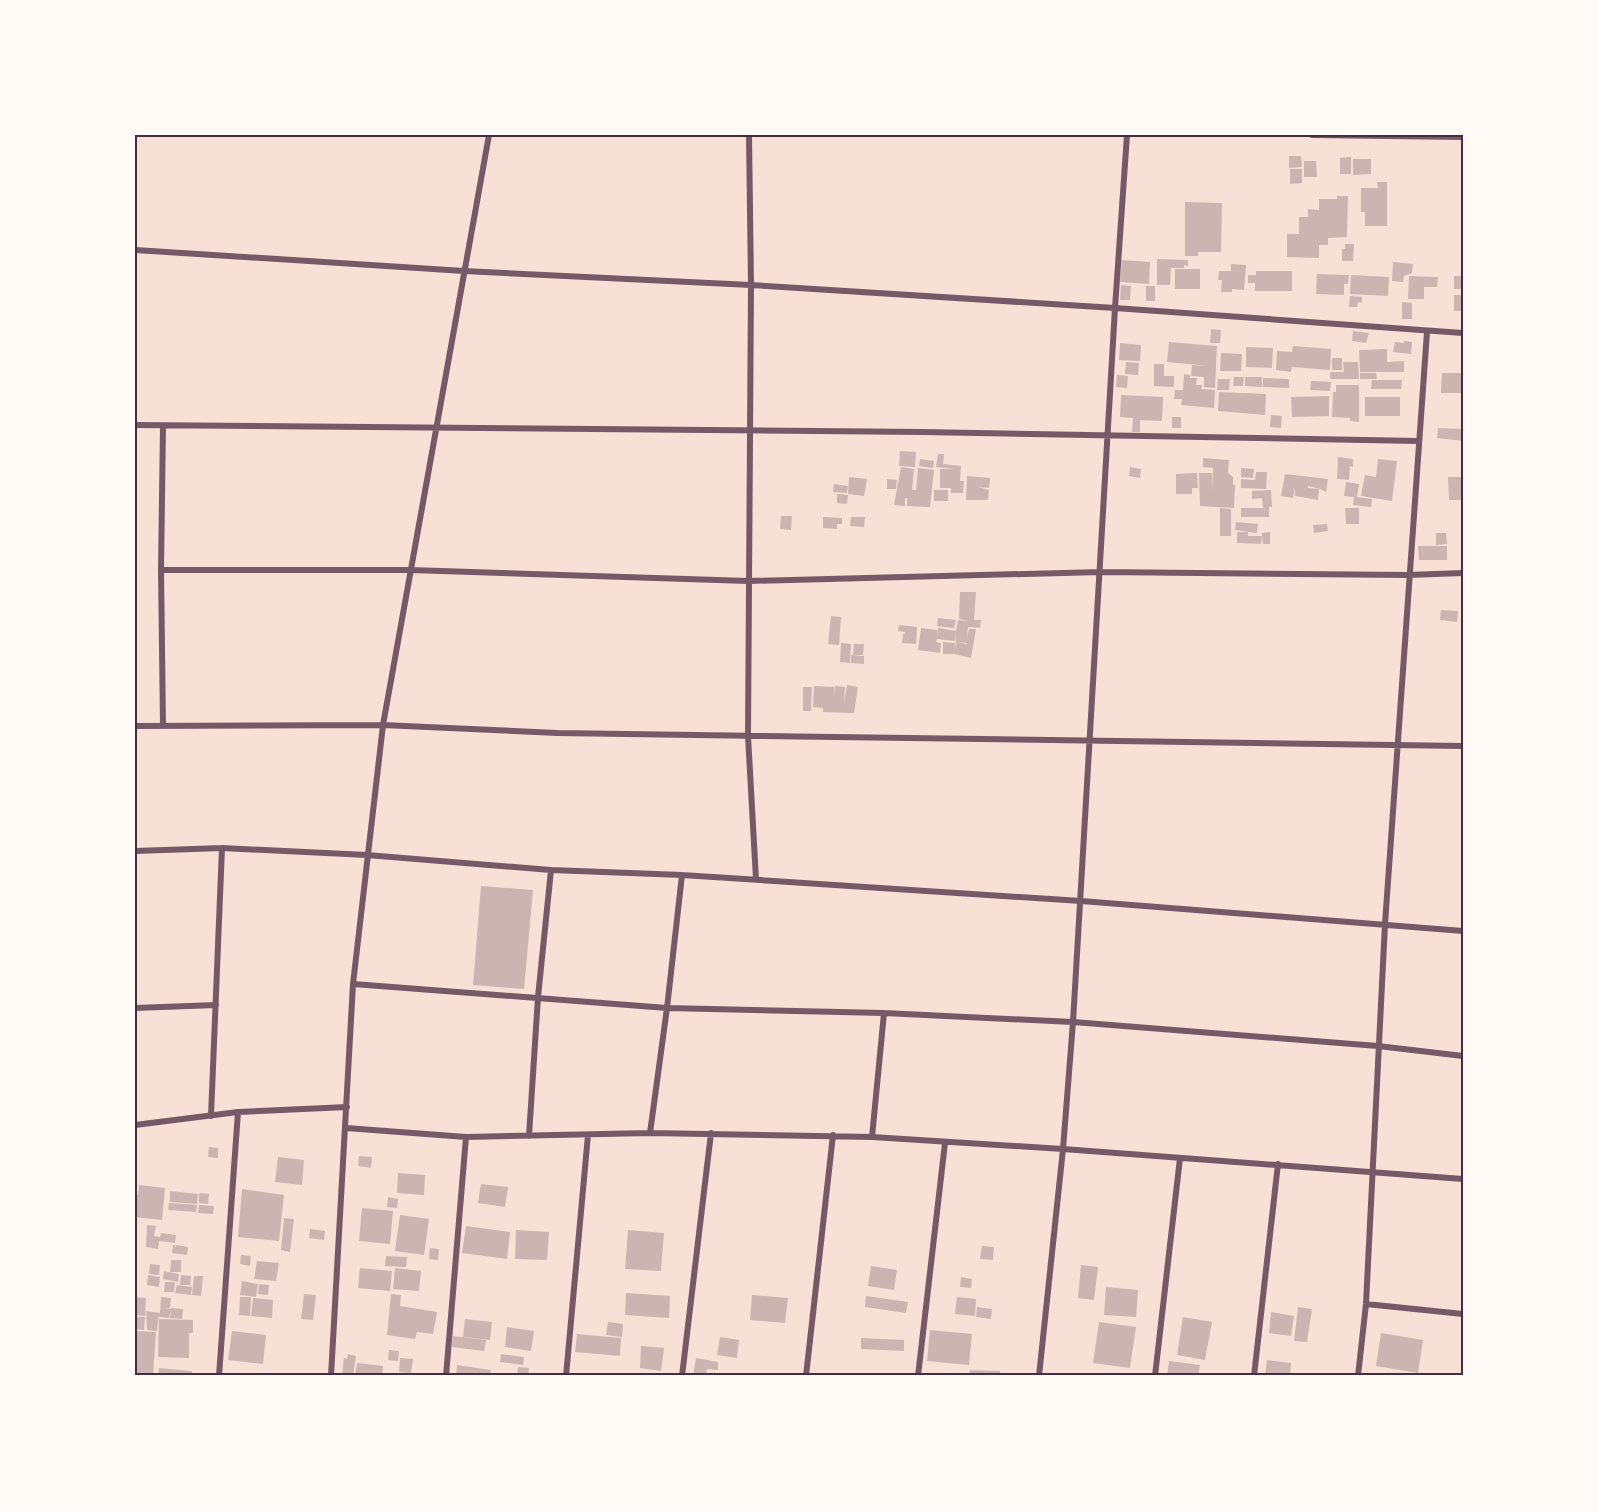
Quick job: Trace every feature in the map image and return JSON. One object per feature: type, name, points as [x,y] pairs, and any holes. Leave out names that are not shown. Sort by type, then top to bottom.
[{"type":"street","points":[[331,1376],[353,984],[383,724],[489,135]]},
{"type":"street","points":[[749,135],[751,285],[748,736],[756,879]]},
{"type":"street","points":[[1039,1376],[1063,1149],[1073,1022],[1127,135]]},
{"type":"street","points":[[1312,135],[1463,137]]},
{"type":"street","points":[[135,250],[464,271],[751,285],[1463,333]]},
{"type":"street","points":[[1358,1376],[1366,1304],[1385,924],[1427,332]]},
{"type":"street","points":[[135,425],[436,426],[1418,441]]},
{"type":"street","points":[[163,426],[161,570],[163,726]]},
{"type":"street","points":[[161,570],[410,570],[748,581],[1101,572],[1408,575],[1463,573]]},
{"type":"street","points":[[135,726],[383,724],[556,733],[1463,746]]},
{"type":"street","points":[[211,1116],[222,848]]},
{"type":"street","points":[[135,851],[222,848],[367,855],[551,870],[756,879],[1081,901],[1463,931]]},
{"type":"street","points":[[529,1136],[538,998],[551,870]]},
{"type":"street","points":[[650,1133],[682,875]]},
{"type":"street","points":[[353,984],[667,1008],[884,1013],[1073,1022],[1378,1046],[1463,1056]]},
{"type":"street","points":[[135,1008],[216,1005]]},
{"type":"street","points":[[872,1137],[884,1013]]},
{"type":"street","points":[[135,1125],[238,1112],[347,1107]]},
{"type":"street","points":[[219,1376],[238,1112]]},
{"type":"street","points":[[346,1128],[466,1137],[650,1133],[833,1135],[1278,1164],[1463,1179]]},
{"type":"street","points":[[682,1376],[711,1133]]},
{"type":"street","points":[[566,1376],[588,1135]]},
{"type":"street","points":[[806,1376],[833,1135]]},
{"type":"street","points":[[446,1376],[466,1137]]},
{"type":"street","points":[[918,1376],[945,1143]]},
{"type":"street","points":[[1155,1376],[1180,1158]]},
{"type":"street","points":[[1254,1376],[1278,1164]]},
{"type":"street","points":[[1366,1304],[1463,1314]]},
{"type":"building","points":[[1289,156],[1301,156],[1302,167],[1289,168]]},
{"type":"building","points":[[1351,157],[1351,174],[1340,174],[1340,158]]},
{"type":"building","points":[[1353,159],[1371,159],[1371,174],[1353,175]]},
{"type":"building","points":[[1304,161],[1316,161],[1317,177],[1304,177]]},
{"type":"building","points":[[1290,169],[1302,169],[1302,183],[1290,184]]},
{"type":"building","points":[[1377,182],[1387,182],[1387,226],[1365,226],[1365,212],[1361,212],[1361,188],[1378,188]]},
{"type":"building","points":[[1337,196],[1348,196],[1347,237],[1328,238],[1328,245],[1319,245],[1319,258],[1287,257],[1287,234],[1299,234],[1299,217],[1308,217],[1308,209],[1319,210],[1319,199],[1337,199]]},
{"type":"building","points":[[1185,202],[1222,203],[1221,252],[1198,252],[1198,256],[1185,256]]},
{"type":"building","points":[[1345,244],[1354,244],[1353,261],[1342,261],[1342,249],[1345,249]]},
{"type":"building","points":[[1157,259],[1188,260],[1188,266],[1171,268],[1170,285],[1157,285]]},
{"type":"building","points":[[1122,260],[1150,262],[1149,284],[1120,282]]},
{"type":"building","points":[[1393,262],[1413,264],[1412,273],[1404,276],[1403,282],[1392,281]]},
{"type":"building","points":[[1231,264],[1246,265],[1244,290],[1232,289],[1232,292],[1221,292],[1222,280],[1218,280],[1219,271],[1231,271]]},
{"type":"building","points":[[1175,269],[1200,269],[1200,289],[1175,289]]},
{"type":"building","points":[[1256,271],[1292,271],[1292,291],[1255,291],[1255,283],[1248,283],[1248,275],[1256,275]]},
{"type":"building","points":[[1317,274],[1349,275],[1348,284],[1344,284],[1344,295],[1316,294]]},
{"type":"building","points":[[1351,275],[1389,277],[1388,296],[1350,294]]},
{"type":"building","points":[[1409,276],[1438,277],[1437,287],[1424,287],[1424,299],[1408,299]]},
{"type":"building","points":[[1454,276],[1463,276],[1463,289],[1454,289]]},
{"type":"building","points":[[1121,285],[1131,286],[1130,300],[1120,300]]},
{"type":"building","points":[[1146,286],[1155,286],[1155,301],[1146,301]]},
{"type":"building","points":[[1454,295],[1462,295],[1461,311],[1454,311]]},
{"type":"building","points":[[1350,296],[1362,297],[1362,303],[1358,302],[1357,307],[1349,307]]},
{"type":"building","points":[[1402,302],[1412,303],[1412,319],[1402,319]]},
{"type":"building","points":[[1211,329],[1221,330],[1220,343],[1210,343]]},
{"type":"building","points":[[1353,331],[1369,333],[1366,343],[1352,341]]},
{"type":"building","points":[[1404,341],[1412,342],[1411,354],[1393,352],[1395,342],[1404,343]]},
{"type":"building","points":[[1169,342],[1217,346],[1215,388],[1204,387],[1204,377],[1191,376],[1192,365],[1209,366],[1167,362]]},
{"type":"building","points":[[1120,343],[1141,345],[1140,361],[1119,360]]},
{"type":"building","points":[[1293,346],[1331,349],[1330,370],[1292,367],[1291,372],[1276,370],[1277,351],[1292,352]]},
{"type":"building","points":[[1246,347],[1273,348],[1272,368],[1246,367]]},
{"type":"building","points":[[1387,349],[1387,362],[1404,361],[1404,372],[1360,372],[1359,350]]},
{"type":"building","points":[[1221,353],[1242,354],[1241,371],[1220,371]]},
{"type":"building","points":[[1332,358],[1342,358],[1342,370],[1332,370]]},
{"type":"building","points":[[1126,362],[1139,363],[1138,375],[1125,374]]},
{"type":"building","points":[[1343,362],[1358,362],[1359,379],[1330,379],[1330,372],[1344,372]]},
{"type":"building","points":[[1154,364],[1164,364],[1164,376],[1174,376],[1174,387],[1154,386]]},
{"type":"building","points":[[1360,373],[1376,373],[1377,379],[1360,379]]},
{"type":"building","points":[[1442,373],[1463,373],[1463,393],[1441,393]]},
{"type":"building","points":[[1184,374],[1190,375],[1190,378],[1197,378],[1196,385],[1202,385],[1201,389],[1215,390],[1214,408],[1181,405],[1182,399],[1174,399],[1175,390],[1183,390]]},
{"type":"building","points":[[1117,375],[1128,376],[1127,388],[1116,387]]},
{"type":"building","points":[[1234,377],[1244,377],[1243,386],[1233,386]]},
{"type":"building","points":[[1245,377],[1262,377],[1262,387],[1245,386]]},
{"type":"building","points":[[1263,378],[1289,379],[1289,388],[1263,387]]},
{"type":"building","points":[[1218,379],[1230,379],[1229,390],[1217,390]]},
{"type":"building","points":[[1372,380],[1402,380],[1401,389],[1371,389]]},
{"type":"building","points":[[1311,381],[1331,382],[1330,391],[1310,390]]},
{"type":"building","points":[[1336,385],[1359,385],[1359,422],[1350,421],[1350,418],[1332,417],[1333,392],[1336,392]]},
{"type":"building","points":[[1219,392],[1266,394],[1265,415],[1218,411]]},
{"type":"building","points":[[1121,395],[1163,397],[1162,421],[1140,420],[1140,432],[1132,432],[1133,418],[1120,417]]},
{"type":"building","points":[[1329,396],[1329,416],[1292,417],[1291,397]]},
{"type":"building","points":[[1365,397],[1400,397],[1400,416],[1365,416]]},
{"type":"building","points":[[1271,415],[1282,416],[1281,428],[1270,427]]},
{"type":"building","points":[[1172,417],[1181,417],[1181,428],[1172,428]]},
{"type":"building","points":[[1438,428],[1463,429],[1463,441],[1437,438]]},
{"type":"building","points":[[900,451],[916,452],[915,467],[899,466]]},
{"type":"building","points":[[938,454],[944,454],[943,464],[961,466],[960,481],[964,481],[963,493],[951,493],[951,488],[940,488],[940,469],[954,469],[936,467]]},
{"type":"building","points":[[1338,457],[1353,459],[1349,480],[1337,479]]},
{"type":"building","points":[[1203,458],[1229,460],[1228,473],[1233,477],[1235,485],[1234,508],[1200,506],[1199,473],[1212,473],[1212,493],[1213,468],[1203,467]]},
{"type":"building","points":[[920,459],[934,461],[933,468],[919,466]]},
{"type":"building","points":[[1378,459],[1397,461],[1392,501],[1361,496],[1365,475],[1376,477]]},
{"type":"building","points":[[901,467],[914,469],[912,490],[916,490],[918,468],[934,470],[930,507],[907,506],[907,498],[905,498],[905,506],[894,505]]},
{"type":"building","points":[[1130,467],[1141,469],[1140,478],[1129,476]]},
{"type":"building","points":[[1241,468],[1254,469],[1253,478],[1241,477]]},
{"type":"building","points":[[1256,472],[1267,472],[1266,489],[1241,488],[1241,479],[1255,480]]},
{"type":"building","points":[[1197,473],[1198,488],[1192,488],[1192,494],[1176,494],[1176,474]]},
{"type":"building","points":[[1285,474],[1328,479],[1326,492],[1320,489],[1308,486],[1308,488],[1319,489],[1318,500],[1295,496],[1295,487],[1293,498],[1281,496]]},
{"type":"building","points":[[967,476],[990,478],[989,488],[978,487],[989,490],[988,500],[966,500]]},
{"type":"building","points":[[849,477],[867,479],[864,496],[848,494]]},
{"type":"building","points":[[1448,477],[1463,477],[1463,500],[1449,500]]},
{"type":"building","points":[[887,479],[897,480],[896,489],[887,489]]},
{"type":"building","points":[[1346,482],[1359,484],[1357,497],[1372,499],[1371,507],[1353,505],[1354,497],[1344,496]]},
{"type":"building","points":[[834,484],[848,486],[847,493],[833,492]]},
{"type":"building","points":[[934,490],[948,490],[948,501],[934,501]]},
{"type":"building","points":[[1271,490],[1272,507],[1269,507],[1269,517],[1241,517],[1241,508],[1263,508],[1262,498],[1252,499],[1252,491]]},
{"type":"building","points":[[837,494],[848,495],[847,504],[837,503]]},
{"type":"building","points":[[1220,508],[1231,509],[1231,536],[1220,536]]},
{"type":"building","points":[[1345,508],[1359,508],[1359,524],[1346,524]]},
{"type":"building","points":[[781,516],[792,516],[791,530],[780,529]]},
{"type":"building","points":[[823,517],[842,518],[842,524],[837,524],[837,529],[823,528]]},
{"type":"building","points":[[851,517],[865,517],[864,527],[850,526]]},
{"type":"building","points":[[1236,522],[1258,524],[1257,533],[1235,530]]},
{"type":"building","points":[[1327,524],[1328,531],[1314,533],[1313,525]]},
{"type":"building","points":[[1237,532],[1248,532],[1248,536],[1262,536],[1261,544],[1237,543]]},
{"type":"building","points":[[1270,532],[1270,544],[1263,544],[1262,533]]},
{"type":"building","points":[[1436,533],[1446,533],[1447,544],[1436,545]]},
{"type":"building","points":[[1418,546],[1447,546],[1447,560],[1419,560]]},
{"type":"building","points":[[960,592],[976,592],[974,620],[981,620],[980,628],[968,627],[967,638],[969,629],[976,629],[971,658],[954,654],[956,634],[955,641],[937,639],[936,642],[941,643],[940,653],[918,650],[921,628],[937,630],[937,636],[938,628],[956,631],[958,620],[969,621],[959,619]]},
{"type":"building","points":[[1441,610],[1458,611],[1457,622],[1440,620]]},
{"type":"building","points":[[831,616],[841,617],[839,645],[828,644]]},
{"type":"building","points":[[938,618],[956,620],[954,628],[937,626]]},
{"type":"building","points":[[899,625],[917,627],[916,644],[902,643],[905,632],[898,631]]},
{"type":"building","points":[[943,642],[955,643],[954,654],[943,654]]},
{"type":"building","points":[[841,643],[851,644],[850,663],[840,662]]},
{"type":"building","points":[[854,644],[864,644],[863,655],[853,655]]},
{"type":"building","points":[[851,655],[864,656],[864,664],[851,663]]},
{"type":"building","points":[[847,685],[858,687],[854,713],[823,712],[823,708],[813,707],[814,686],[834,687],[835,695],[835,686],[845,687],[844,703]]},
{"type":"building","points":[[803,687],[812,687],[811,711],[803,711]]},
{"type":"building","points":[[481,886],[533,890],[524,989],[473,985]]},
{"type":"building","points":[[209,1147],[218,1148],[218,1158],[208,1157]]},
{"type":"building","points":[[359,1156],[372,1157],[371,1168],[358,1166]]},
{"type":"building","points":[[278,1157],[304,1160],[302,1185],[275,1182]]},
{"type":"building","points":[[398,1173],[425,1175],[424,1195],[397,1193]]},
{"type":"building","points":[[481,1184],[508,1187],[505,1207],[478,1203]]},
{"type":"building","points":[[139,1185],[165,1188],[162,1220],[135,1217],[135,1195],[138,1195]]},
{"type":"building","points":[[242,1189],[284,1195],[279,1241],[238,1237]]},
{"type":"building","points":[[170,1191],[198,1194],[197,1204],[170,1202]]},
{"type":"building","points":[[199,1193],[209,1194],[208,1204],[199,1203]]},
{"type":"building","points":[[388,1197],[398,1199],[397,1208],[387,1207]]},
{"type":"building","points":[[169,1203],[197,1205],[196,1212],[168,1210]]},
{"type":"building","points":[[199,1205],[214,1206],[213,1214],[198,1213]]},
{"type":"building","points":[[362,1208],[393,1211],[390,1244],[359,1241]]},
{"type":"building","points":[[400,1215],[429,1219],[424,1255],[395,1251]]},
{"type":"building","points":[[284,1218],[294,1219],[290,1252],[281,1250]]},
{"type":"building","points":[[147,1225],[156,1226],[154,1236],[160,1237],[161,1233],[176,1235],[175,1243],[159,1241],[158,1249],[146,1247]]},
{"type":"building","points":[[466,1226],[510,1232],[507,1259],[462,1253]]},
{"type":"building","points":[[310,1229],[325,1231],[324,1240],[309,1238]]},
{"type":"building","points":[[516,1230],[549,1232],[547,1260],[515,1259]]},
{"type":"building","points":[[628,1230],[664,1233],[661,1271],[625,1269]]},
{"type":"building","points":[[173,1245],[175,1248],[176,1245],[188,1247],[187,1255],[172,1253]]},
{"type":"building","points":[[982,1246],[994,1247],[993,1260],[980,1259]]},
{"type":"building","points":[[430,1248],[439,1249],[438,1260],[429,1259]]},
{"type":"building","points":[[241,1255],[251,1256],[250,1266],[240,1264]]},
{"type":"building","points":[[386,1256],[407,1257],[406,1267],[385,1266]]},
{"type":"building","points":[[171,1260],[181,1260],[181,1272],[170,1272]]},
{"type":"building","points":[[257,1261],[279,1263],[276,1281],[254,1279]]},
{"type":"building","points":[[150,1264],[160,1265],[159,1275],[149,1274]]},
{"type":"building","points":[[1081,1265],[1098,1267],[1094,1300],[1078,1298]]},
{"type":"building","points":[[871,1266],[897,1270],[894,1290],[868,1286]]},
{"type":"building","points":[[360,1268],[392,1271],[390,1291],[358,1288]]},
{"type":"building","points":[[395,1268],[421,1271],[419,1291],[393,1289]]},
{"type":"building","points":[[164,1271],[179,1274],[178,1282],[163,1279]]},
{"type":"building","points":[[148,1275],[160,1277],[159,1287],[147,1285]]},
{"type":"building","points":[[181,1275],[191,1276],[190,1285],[180,1285]]},
{"type":"building","points":[[194,1276],[203,1276],[201,1296],[192,1295]]},
{"type":"building","points":[[961,1277],[972,1279],[971,1288],[960,1287]]},
{"type":"building","points":[[242,1281],[258,1284],[256,1297],[240,1295]]},
{"type":"building","points":[[165,1282],[175,1282],[174,1292],[164,1292]]},
{"type":"building","points":[[259,1284],[269,1285],[268,1295],[258,1294]]},
{"type":"building","points":[[177,1285],[192,1287],[191,1295],[175,1293]]},
{"type":"building","points":[[1106,1287],[1138,1290],[1136,1317],[1104,1315]]},
{"type":"building","points":[[626,1293],[670,1296],[669,1318],[625,1315]]},
{"type":"building","points":[[304,1294],[316,1295],[313,1320],[301,1319]]},
{"type":"building","points":[[391,1294],[401,1295],[400,1306],[437,1312],[433,1334],[417,1332],[415,1339],[387,1335]]},
{"type":"building","points":[[752,1295],[788,1298],[785,1323],[750,1320]]},
{"type":"building","points":[[866,1296],[908,1302],[906,1313],[865,1307]]},
{"type":"building","points":[[135,1297],[146,1298],[145,1316],[135,1315]]},
{"type":"building","points":[[161,1297],[171,1298],[170,1308],[164,1308],[171,1309],[169,1318],[159,1317],[159,1315],[157,1331],[147,1330],[146,1311],[160,1313]]},
{"type":"building","points":[[240,1297],[251,1297],[250,1316],[239,1315]]},
{"type":"building","points":[[957,1297],[976,1299],[975,1316],[955,1314]]},
{"type":"building","points":[[253,1298],[273,1300],[272,1318],[251,1316]]},
{"type":"building","points":[[977,1307],[992,1309],[991,1319],[976,1317]]},
{"type":"building","points":[[1298,1307],[1312,1309],[1307,1342],[1294,1341]]},
{"type":"building","points":[[171,1308],[183,1309],[182,1319],[170,1318]]},
{"type":"building","points":[[1271,1312],[1294,1316],[1291,1336],[1269,1333]]},
{"type":"building","points":[[135,1317],[145,1317],[144,1330],[135,1329]]},
{"type":"building","points":[[1183,1317],[1212,1322],[1205,1360],[1177,1355]]},
{"type":"building","points":[[159,1319],[193,1320],[193,1333],[189,1333],[189,1358],[158,1357]]},
{"type":"building","points":[[465,1319],[492,1322],[490,1340],[463,1337]]},
{"type":"building","points":[[608,1322],[623,1324],[622,1337],[606,1335]]},
{"type":"building","points":[[1099,1322],[1136,1327],[1130,1368],[1093,1363]]},
{"type":"building","points":[[507,1327],[534,1331],[531,1351],[505,1347]]},
{"type":"building","points":[[930,1330],[972,1334],[969,1365],[927,1361]]},
{"type":"building","points":[[136,1331],[156,1332],[153,1376],[135,1376]]},
{"type":"building","points":[[232,1331],[266,1335],[263,1364],[228,1360]]},
{"type":"building","points":[[1381,1333],[1423,1340],[1418,1373],[1376,1366]]},
{"type":"building","points":[[577,1334],[621,1338],[620,1356],[575,1352]]},
{"type":"building","points":[[453,1336],[486,1340],[484,1351],[452,1347]]},
{"type":"building","points":[[720,1337],[739,1340],[737,1358],[717,1355]]},
{"type":"building","points":[[861,1338],[904,1340],[904,1351],[861,1349]]},
{"type":"building","points":[[641,1346],[664,1348],[661,1371],[640,1368]]},
{"type":"building","points":[[389,1350],[399,1351],[398,1361],[388,1360]]},
{"type":"building","points":[[348,1354],[356,1356],[353,1376],[342,1376],[344,1358],[347,1359]]},
{"type":"building","points":[[501,1354],[524,1357],[523,1365],[500,1362]]},
{"type":"building","points":[[400,1358],[413,1359],[411,1373],[399,1372]]},
{"type":"building","points":[[696,1358],[718,1362],[718,1370],[707,1369],[706,1376],[693,1376]]},
{"type":"building","points":[[1267,1360],[1291,1363],[1290,1376],[1265,1376]]},
{"type":"building","points":[[1169,1361],[1200,1365],[1198,1376],[1167,1376]]},
{"type":"building","points":[[357,1363],[383,1366],[382,1376],[355,1376]]},
{"type":"building","points":[[457,1365],[491,1370],[490,1376],[456,1376]]},
{"type":"building","points":[[518,1367],[529,1368],[528,1376],[517,1376]]},
{"type":"building","points":[[159,1368],[192,1371],[192,1376],[158,1376]]},
{"type":"building","points":[[970,1370],[1000,1371],[1000,1376],[969,1376]]}]
